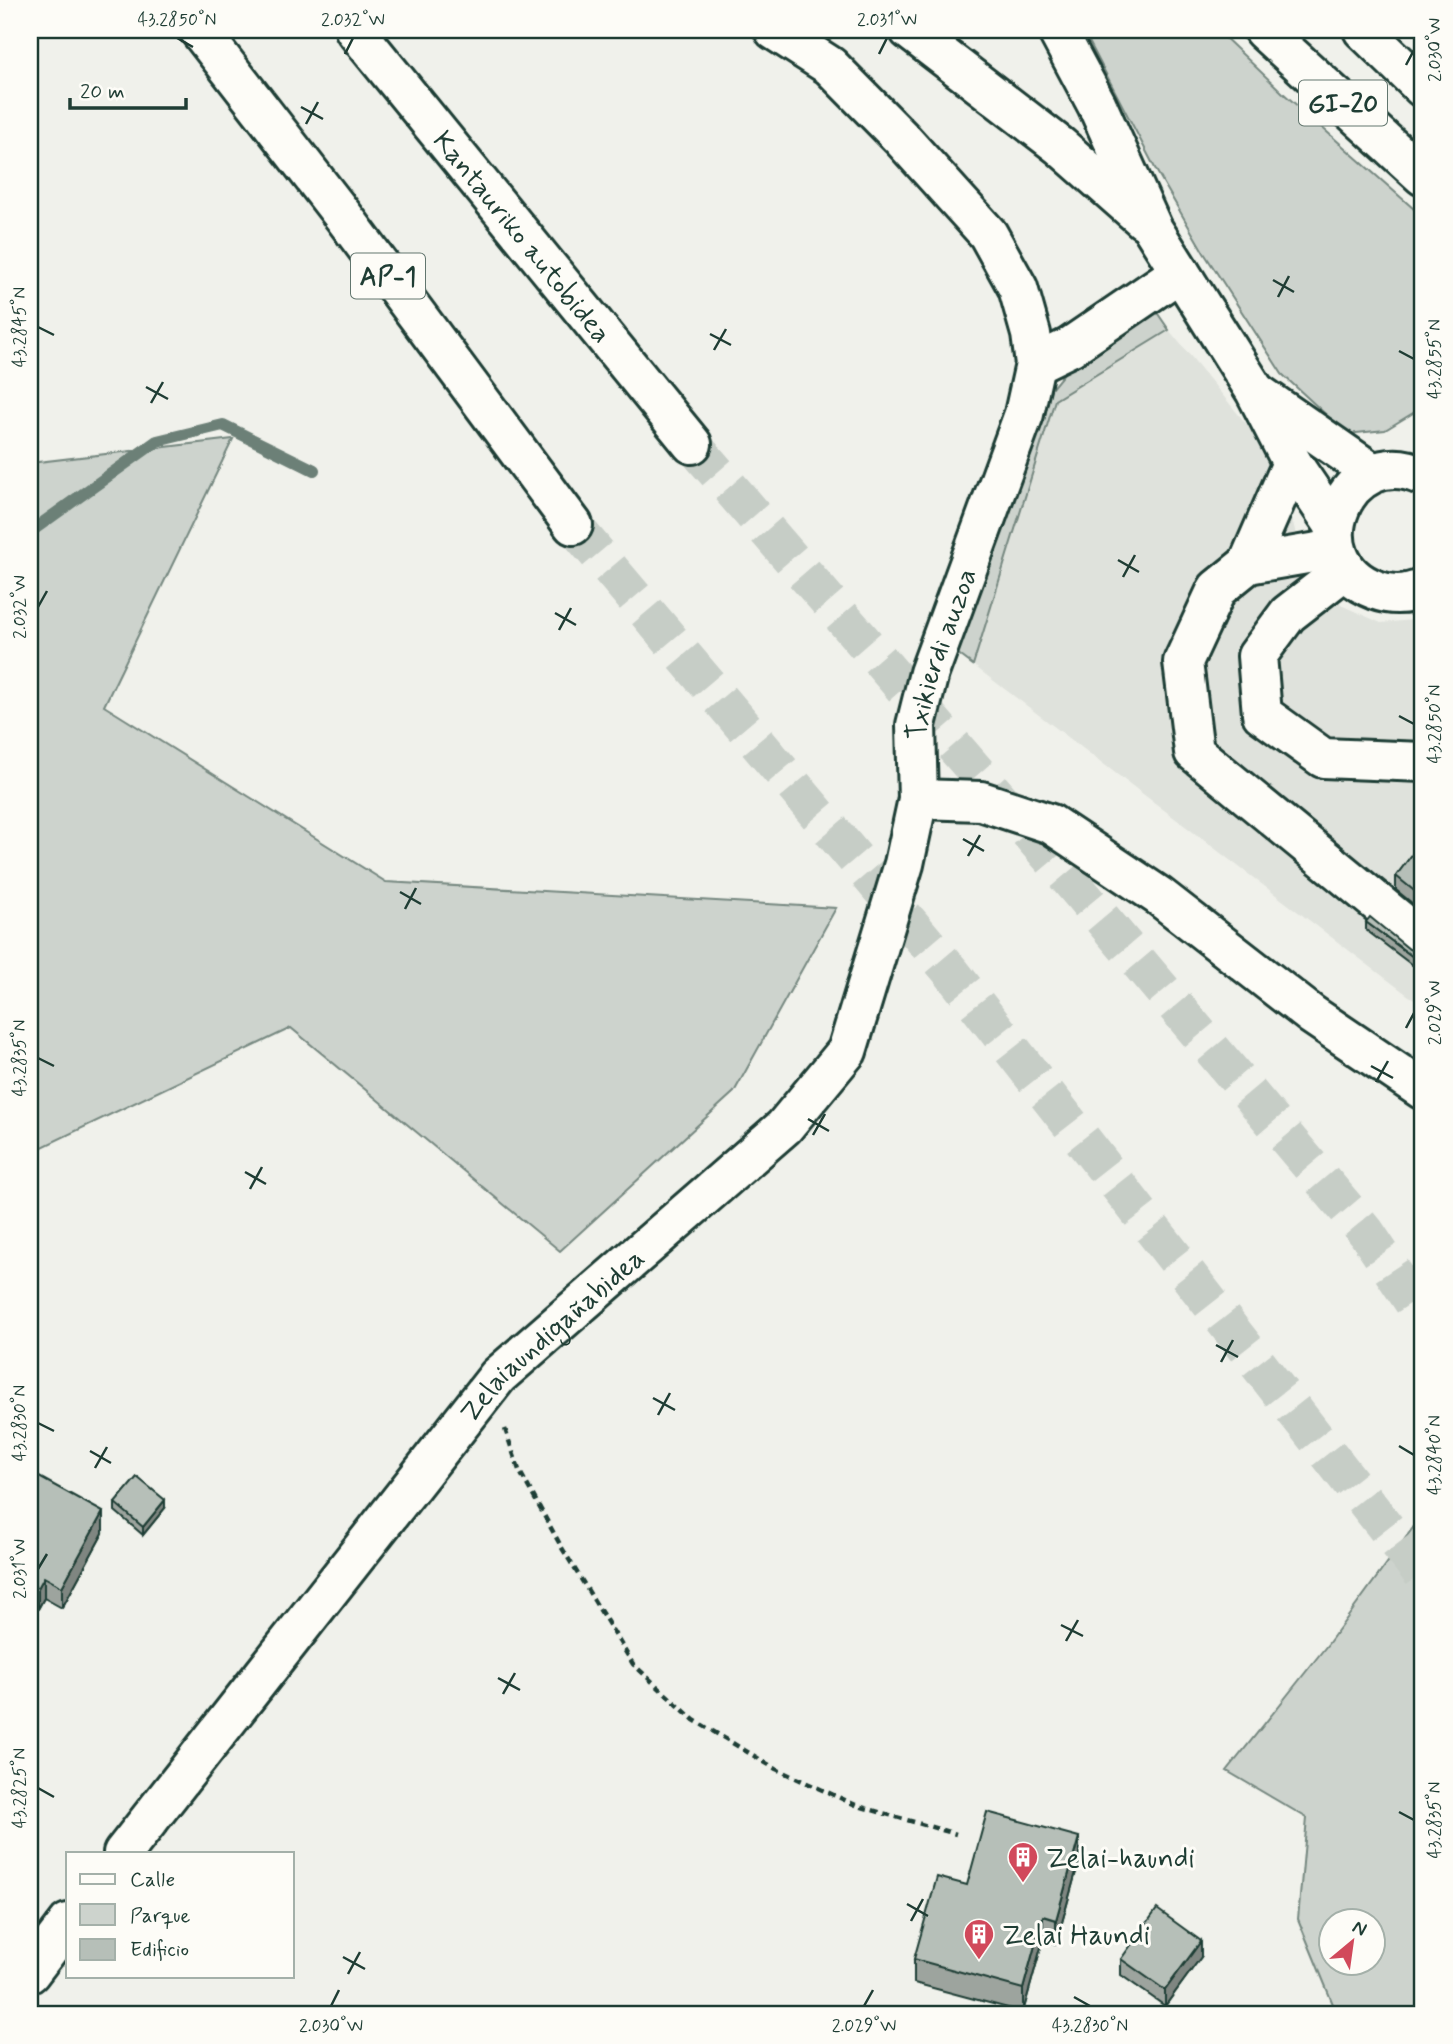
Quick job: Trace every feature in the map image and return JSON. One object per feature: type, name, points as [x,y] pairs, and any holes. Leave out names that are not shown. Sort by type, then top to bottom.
[{"type":"main road","name":"AP-1","points":[[199,30],[344,217],[573,525]]},
{"type":"main road","name":"Kantauriko autobidea","points":[[355,30],[692,444]]},
{"type":"main road","name":"Txikierdi auzoa","points":[[774,30],[830,66],[902,139],[988,234],[1018,288],[1031,334],[1035,364],[1024,414],[929,673],[916,725],[918,799]]},
{"type":"main road","points":[[909,30],[1060,146],[1153,229]]},
{"type":"main road","points":[[1057,30],[1097,105],[1153,229],[1255,391],[1339,548],[1365,586],[1388,594],[1414,592],[1423,588]]},
{"type":"main road","name":"GI-20","points":[[1263,30],[1423,176]]},
{"type":"main road","name":"GI-20","points":[[1363,30],[1423,88]]},
{"type":"main road","points":[[1035,364],[1070,347],[1180,272]]},
{"type":"main road","points":[[1255,391],[1403,466]]},
{"type":"main road","points":[[1292,463],[1248,564],[1217,589],[1183,662],[1194,752],[1423,940]]},
{"type":"main road","points":[[1403,466],[1355,485],[1342,501],[1339,548],[1257,656],[1262,713],[1323,758],[1423,762]]},
{"type":"main road","points":[[1248,564],[1339,548]]},
{"type":"main road","points":[[918,799],[981,801],[1051,824],[1159,896],[1312,1015],[1423,1090]]},
{"type":"main road","name":"Zelaiaundigañabidea","points":[[124,1852],[498,1376],[785,1127],[847,1051],[904,864],[918,799]]},
{"type":"main road","points":[[30,1973],[66,1926]]},
{"type":"path","points":[[498,1376],[501,1419],[519,1470],[562,1548],[633,1664],[694,1720],[776,1769],[858,1806],[956,1834]]},
{"type":"shaded area","points":[[1169,330],[1276,460],[1299,545],[1315,576],[1343,606],[1381,623],[1423,619],[1423,1003],[1409,996],[973,665],[1055,400]]},
{"type":"green space","points":[[1083,30],[1217,30],[1283,93],[1423,217],[1423,407],[1385,430],[1347,434],[1282,374],[1204,253],[1156,170]]},
{"type":"green space","points":[[1154,308],[1169,330],[1055,400],[973,665],[953,650],[1013,498],[1051,389],[1073,362]]},
{"type":"green space","points":[[233,439],[104,706],[386,882],[836,908],[734,1092],[560,1251],[291,1028],[30,1153],[30,463]]},
{"type":"green space","points":[[1423,1514],[1423,2014],[1337,2014],[1322,1978],[1386,1978],[1386,1908],[1316,1908],[1316,1963],[1298,1919],[1307,1818],[1227,1771],[1328,1644]]},
{"type":"building","points":[[1423,840],[1423,898],[1396,876]]},
{"type":"building","points":[[1370,917],[1409,949],[1420,953],[1416,959],[1366,922]]},
{"type":"building","points":[[30,1472],[103,1512],[62,1587],[44,1577],[38,1588],[30,1584]]},
{"type":"building","points":[[137,1477],[165,1500],[143,1527],[115,1503]]},
{"type":"building","points":[[987,1812],[1079,1837],[1056,1920],[1043,1916],[1023,1989],[914,1959],[937,1877],[967,1885]]},
{"type":"building","points":[[1157,1909],[1201,1941],[1165,1990],[1121,1959]]},
{"type":"waterway","points":[[30,532],[157,441],[223,425],[314,470]]},
{"type":"tunnel","points":[[692,444],[1051,858],[1366,1232],[1423,1317]]},
{"type":"tunnel","points":[[573,525],[952,973],[1423,1575]]},
{"type":"place","name":"Zelai-haundi","points":[[1023,1884]]},
{"type":"place","name":"Zelai Haundi","points":[[979,1961]]}]
